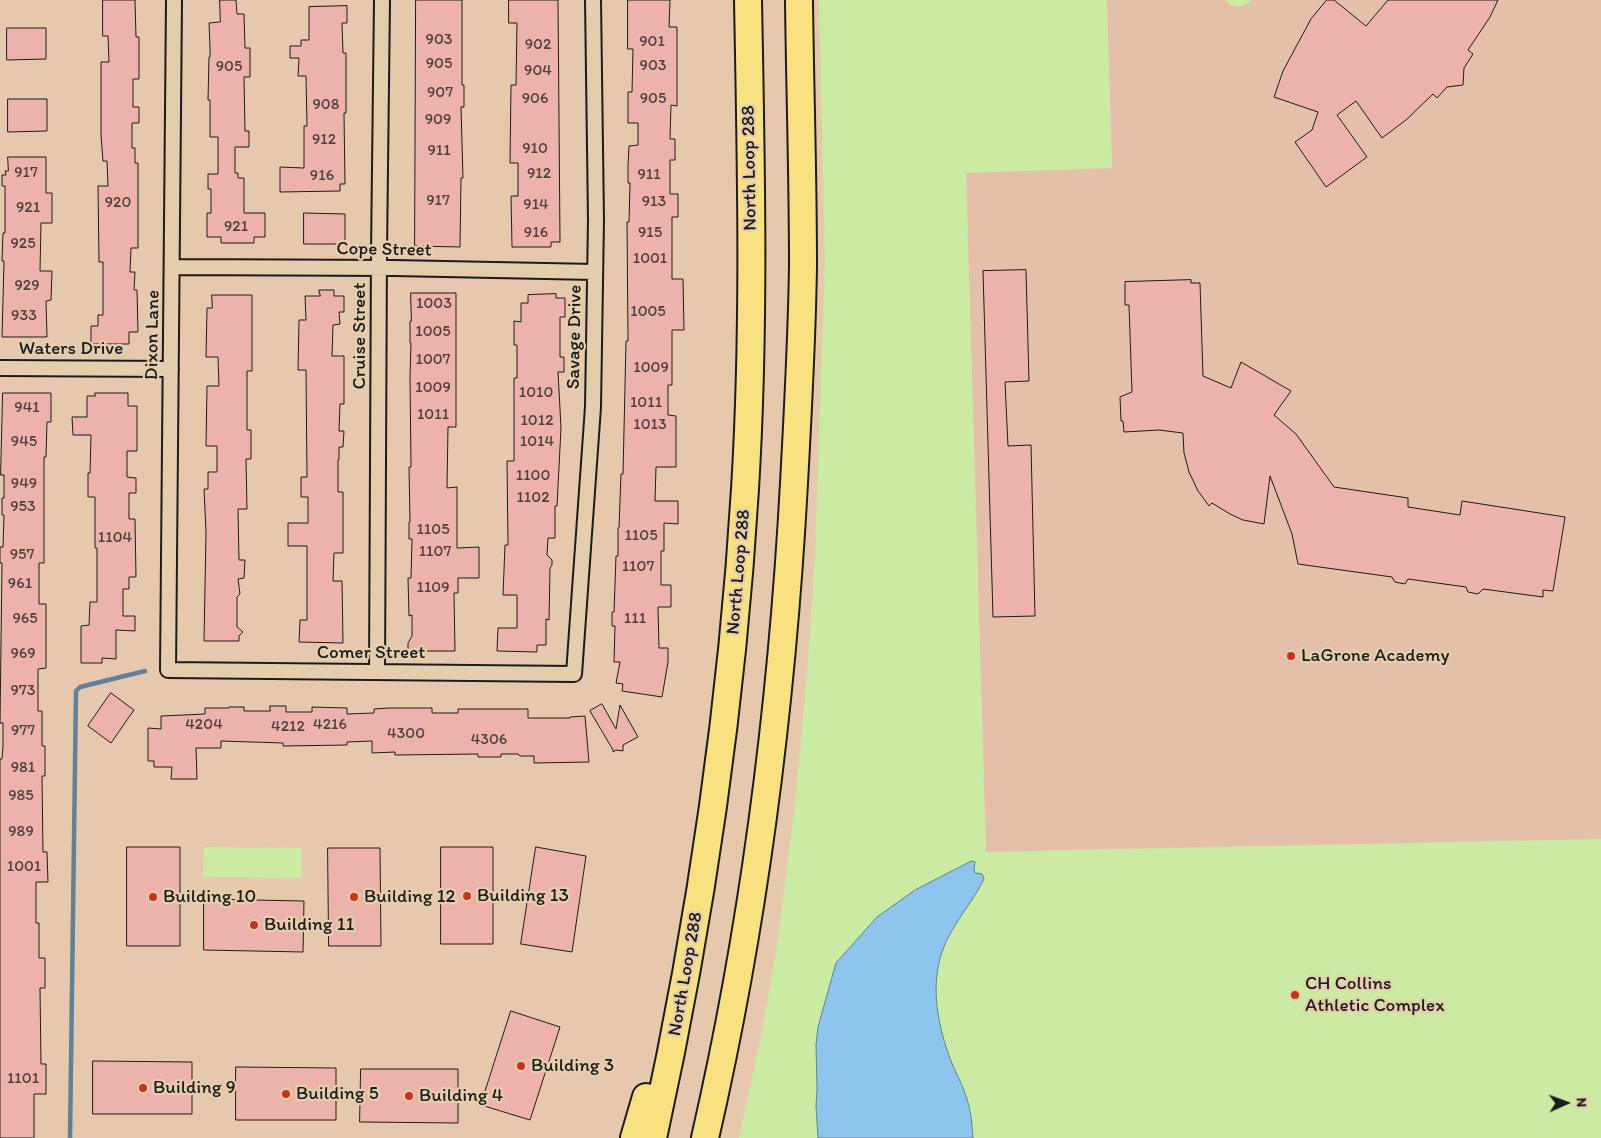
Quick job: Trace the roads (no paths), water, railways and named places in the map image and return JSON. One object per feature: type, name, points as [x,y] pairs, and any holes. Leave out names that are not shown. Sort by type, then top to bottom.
[{"type":"highway","name":"North Loop 288","points":[[653,1138],[675,1033],[707,850],[729,678],[746,488],[752,289],[748,0]]},
{"type":"highway","points":[[706,1138],[743,952],[760,844],[772,760],[788,589],[798,408],[803,266],[799,0]]},
{"type":"highway","points":[[634,1138],[694,928]]},
{"type":"street","name":"Dixon Lane","points":[[168,670],[174,0]]},
{"type":"street","name":"Cruise Street","points":[[377,672],[382,0]]},
{"type":"street","name":"Savage Drive","points":[[574,674],[593,407],[596,220],[593,0]]},
{"type":"street","name":"Cope Street","points":[[172,267],[595,272]]},
{"type":"street","name":"Waters Drive","points":[[0,368],[171,368]]},
{"type":"street","name":"Comer Street","points":[[168,670],[574,674]]},
{"type":"water","points":[[972,861],[975,862],[975,873],[982,874],[984,879],[946,942],[938,965],[936,993],[942,1035],[968,1101],[973,1138],[818,1138],[816,1045],[818,1027],[836,963],[877,917],[915,890]]},
{"type":"waterway","points":[[70,1138],[76,691],[80,687],[145,671]]},
{"type":"place","name":"LaGrone Academy","points":[[1291,656]]},
{"type":"place","name":"Building 13","points":[[467,896]]},
{"type":"place","name":"Building 10","points":[[153,897]]},
{"type":"place","name":"Building 12","points":[[354,897]]},
{"type":"place","name":"Building 11","points":[[254,925]]},
{"type":"place","name":"CH Collins Athletic Complex","points":[[1295,995]]},
{"type":"place","name":"Building 3","points":[[521,1066]]},
{"type":"place","name":"Building 9","points":[[143,1088]]},
{"type":"place","name":"Building 5","points":[[286,1094]]},
{"type":"place","name":"Building 4","points":[[409,1096]]}]
